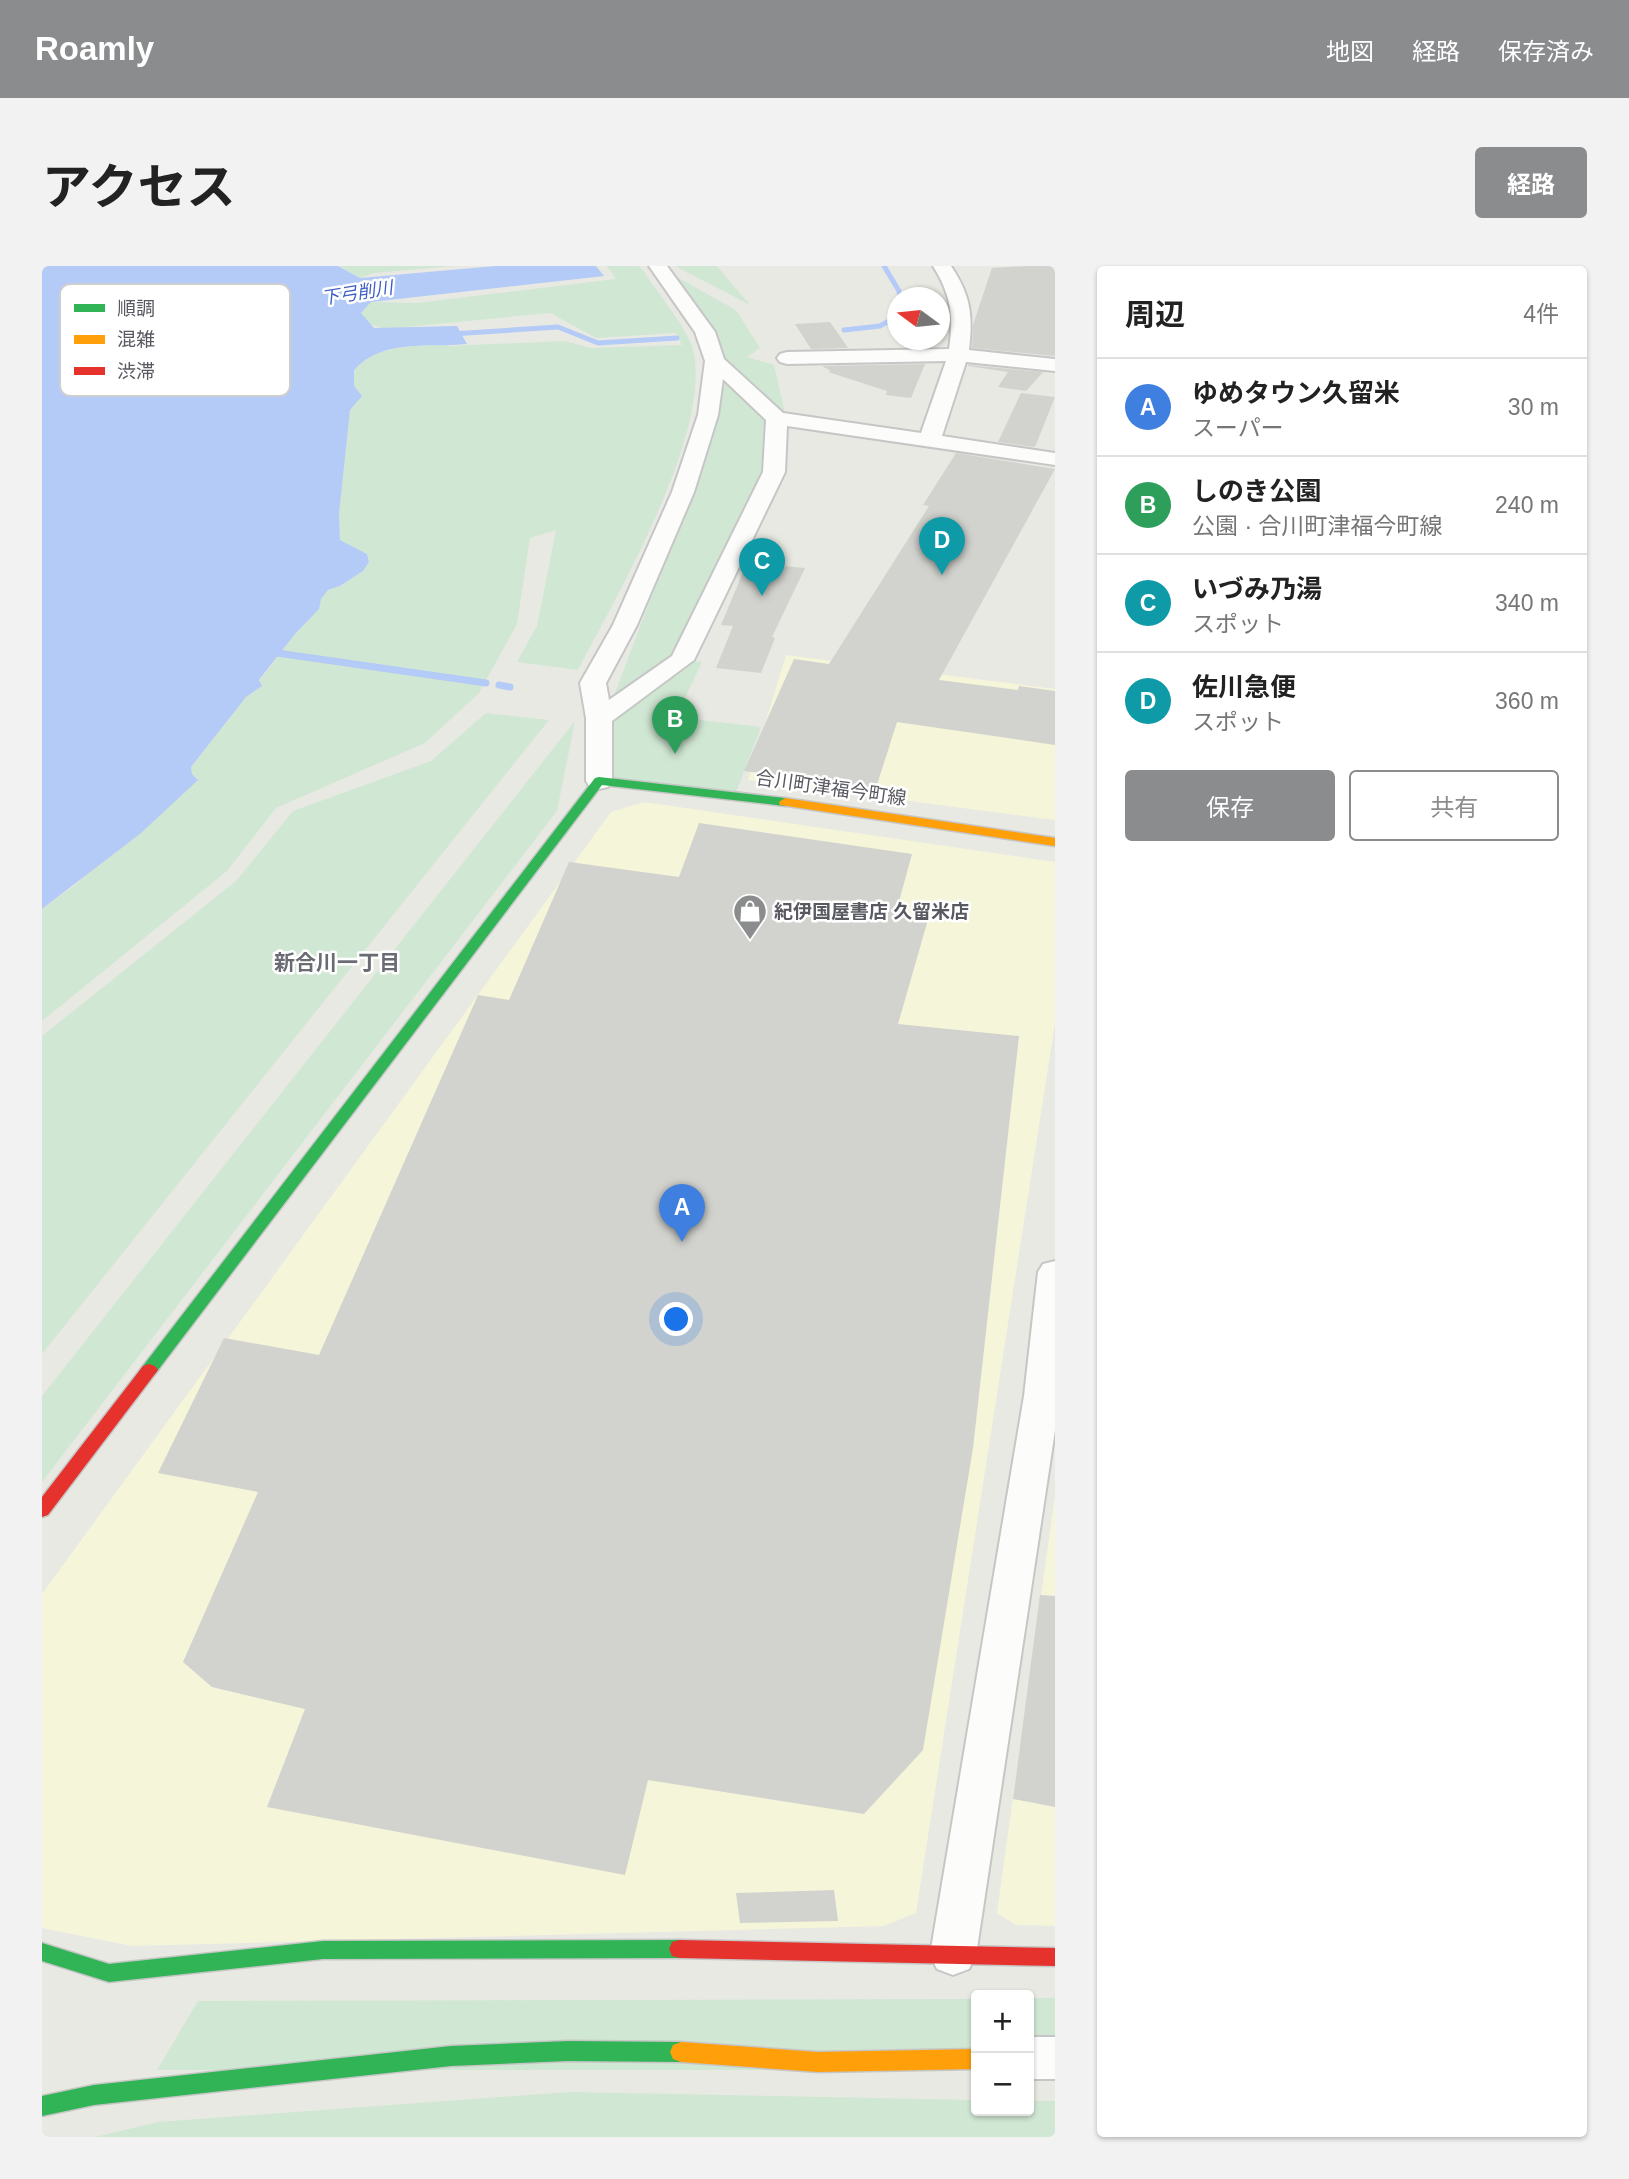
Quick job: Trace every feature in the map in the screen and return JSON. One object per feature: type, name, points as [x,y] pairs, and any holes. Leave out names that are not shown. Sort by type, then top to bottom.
[{"type":"street","points":[[42,1510],[599,781],[599,718],[593,683],[625,625],[683,492],[708,415],[715,361],[705,332],[658,266]]},
{"type":"street","points":[[929,441],[960,355],[960,306],[954,279],[942,266]]},
{"type":"street","points":[[787,358],[960,355],[1055,365]]},
{"type":"street","points":[[715,361],[776,418],[1055,459]]},
{"type":"street","points":[[599,718],[682,660],[774,471],[776,418]]},
{"type":"street","name":"合川町津福今町線","points":[[599,781],[735,795],[1055,842]]},
{"type":"street","points":[[953,1955],[1042,1396],[1055,1272]]},
{"type":"street","points":[[42,1952],[109,1973],[324,1950],[753,1949],[1055,1957]]},
{"type":"street","points":[[42,2106],[94,2095],[451,2056],[568,2051],[675,2052],[818,2062],[971,2059]]},
{"type":"street","points":[[1034,2058],[1055,2058]]},
{"type":"shaded area","points":[[338,266],[453,266],[374,273],[360,278]]},
{"type":"shaded area","points":[[607,266],[639,266],[644,272],[690,341],[695,384],[689,424],[658,512],[578,670],[517,662],[537,626],[556,530],[530,538],[517,624],[479,693],[425,743],[276,808],[227,871],[42,1021],[42,909],[75,885],[198,779],[192,774],[191,767],[246,697],[262,686],[259,681],[295,634],[319,609],[321,599],[328,590],[341,586],[363,571],[369,563],[367,554],[340,540],[339,514],[354,370],[384,351],[419,345],[565,341],[591,348],[682,345],[676,333],[596,338],[550,313],[385,329],[369,324],[361,313],[371,302],[417,303],[616,279]]},
{"type":"shaded area","points":[[675,266],[717,266],[750,305]]},
{"type":"shaded area","points":[[677,277],[736,310],[760,348],[747,357],[774,365],[785,413],[725,358],[710,323]]},
{"type":"shaded area","points":[[726,377],[766,419],[770,468],[672,660],[610,706],[715,428]]},
{"type":"shaded area","points":[[786,655],[1055,689],[1055,820],[748,780]]},
{"type":"shaded area","points":[[682,660],[702,662],[676,717],[761,727],[735,795],[599,781],[599,718]]},
{"type":"shaded area","points":[[486,713],[549,720],[42,1354],[42,1036],[236,881],[293,811],[431,761]]},
{"type":"shaded area","points":[[575,721],[557,811],[42,1482],[42,1396]]},
{"type":"shaded area","points":[[644,802],[1055,862],[1055,1023],[916,1913],[884,1926],[132,1946],[42,1928],[42,1594],[611,812]]},
{"type":"shaded area","points":[[1055,1495],[1055,1926],[1016,1925],[997,1913]]},
{"type":"shaded area","points":[[1034,1998],[1055,1998],[1055,2070],[1034,2070]]},
{"type":"shaded area","points":[[971,1999],[971,2070],[157,2070],[198,2001]]},
{"type":"shaded area","points":[[570,2092],[971,2100],[971,2116],[1034,2116],[1034,2101],[1055,2101],[1055,2137],[95,2137],[158,2122]]},
{"type":"water","name":"下弓削川","points":[[42,266],[338,266],[360,278],[496,266],[596,266],[604,276],[371,302],[361,313],[374,328],[457,326],[467,344],[393,349],[366,360],[354,370],[354,386],[362,396],[350,410],[339,514],[340,540],[367,554],[369,562],[363,571],[340,586],[328,590],[321,599],[319,609],[295,634],[259,680],[262,686],[246,697],[191,767],[192,774],[198,780],[141,833],[42,909]]},
{"type":"building","points":[[1055,266],[1055,356],[972,348],[973,325],[992,268]]},
{"type":"building","points":[[830,322],[848,348],[811,349],[795,324]]},
{"type":"building","points":[[925,364],[911,398],[886,395],[887,391],[828,372],[831,371],[822,366]]},
{"type":"building","points":[[968,366],[1043,372],[1026,391],[998,387],[1008,372]]},
{"type":"building","points":[[1021,393],[1055,397],[1035,447],[998,442]]},
{"type":"building","points":[[956,453],[1055,469],[939,680],[1018,690],[1019,686],[1055,691],[1055,745],[897,722],[876,788],[744,771],[794,659],[829,664],[929,506],[923,505]]},
{"type":"building","points":[[747,563],[805,568],[772,637],[775,638],[761,673],[716,668],[733,626],[721,625]]},
{"type":"building","points":[[699,823],[912,854],[895,916],[929,916],[898,1024],[1019,1036],[973,1448],[923,1750],[864,1814],[648,1780],[625,1875],[267,1807],[305,1709],[212,1687],[183,1662],[258,1492],[158,1473],[224,1338],[319,1355],[478,995],[509,1000],[569,862],[679,877]]},
{"type":"building","points":[[1040,1595],[1055,1596],[1055,1807],[1013,1799]]},
{"type":"building","points":[[834,1890],[838,1921],[740,1923],[736,1893]]},
{"type":"waterway","points":[[884,266],[897,287]]},
{"type":"waterway","points":[[844,330],[880,326],[887,322]]},
{"type":"waterway","points":[[451,334],[558,327],[598,343],[677,338]]},
{"type":"waterway","points":[[270,652],[486,683]]},
{"type":"waterway","points":[[499,685],[510,687]]},
{"type":"traffic: fast","points":[[149,1370],[599,781],[785,802]]},
{"type":"traffic: fast","points":[[42,1952],[109,1973],[323,1950],[680,1949]]},
{"type":"traffic: fast","points":[[42,2106],[94,2095],[451,2056],[568,2051],[681,2052]]},
{"type":"traffic: slow","points":[[785,802],[1055,842]]},
{"type":"traffic: slow","points":[[681,2052],[818,2062],[971,2059]]},
{"type":"traffic: jam","points":[[42,1510],[149,1370]]},
{"type":"traffic: jam","points":[[680,1949],[1055,1957]]},
{"type":"place","name":"佐川急便","points":[[942,575]]},
{"type":"place","name":"いづみ乃湯","points":[[762,596]]},
{"type":"place","name":"しのき公園","points":[[675,754]]},
{"type":"place","name":"紀伊国屋書店 久留米店","points":[[750,941]]},
{"type":"place","name":"ゆめタウン久留米","points":[[682,1242]]},
{"type":"district","name":"新合川一丁目","points":[[337,962]]}]
